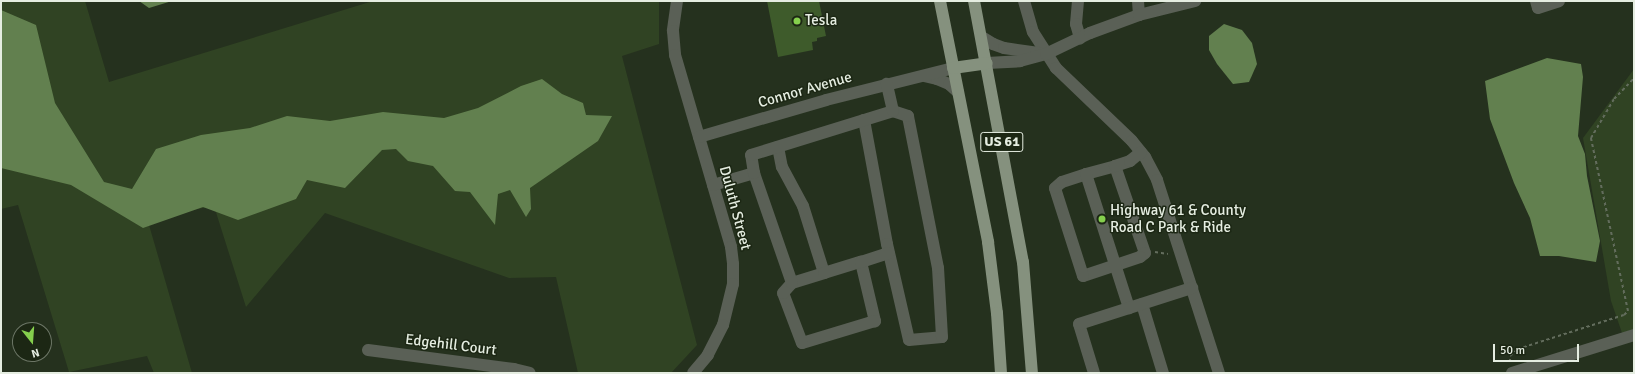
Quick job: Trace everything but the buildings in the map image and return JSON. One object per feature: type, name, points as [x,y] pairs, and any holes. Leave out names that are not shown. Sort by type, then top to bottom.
[{"type":"main road","name":"US 61","points":[[940,1],[988,242],[997,313],[1001,373]]},
{"type":"main road","name":"US 61","points":[[974,1],[987,63],[1023,262],[1032,373]]},
{"type":"main road","name":"Connor Avenue","points":[[953,68],[987,63]]},
{"type":"street","name":"Duluth Street","points":[[677,1],[673,31],[675,55],[731,247],[732,284],[729,305],[718,336],[708,354],[693,373]]},
{"type":"street","points":[[1024,1],[1033,32],[1056,68],[1118,126],[1141,152],[1160,190],[1219,373]]},
{"type":"street","points":[[1078,1],[1076,24],[1080,38]]},
{"type":"street","points":[[1138,1],[1139,16]]},
{"type":"street","points":[[987,63],[1020,61],[1046,54],[1080,38],[1139,16],[1195,1]]},
{"type":"street","points":[[1537,4],[1559,1]]},
{"type":"street","points":[[982,37],[993,44],[1004,48],[1046,54]]},
{"type":"street","name":"Connor Avenue","points":[[699,137],[826,100],[953,68]]},
{"type":"street","name":"Connor Avenue","points":[[921,75],[938,79],[949,84],[958,92]]},
{"type":"street","points":[[887,84],[893,111]]},
{"type":"street","points":[[792,283],[754,173],[751,155],[893,111],[908,116],[938,268],[942,337],[909,340],[889,253],[864,120]]},
{"type":"street","points":[[778,147],[782,166],[803,206],[824,274]]},
{"type":"street","points":[[1115,166],[1145,253],[1140,257],[1082,276],[1055,188],[1062,182],[1130,161],[1141,152]]},
{"type":"street","points":[[713,185],[754,173]]},
{"type":"street","points":[[1086,174],[1129,308]]},
{"type":"street","points":[[861,262],[875,321],[802,343],[783,294],[792,283],[889,253]]},
{"type":"street","points":[[1094,373],[1079,324],[1192,288]]},
{"type":"street","points":[[1142,304],[1163,373]]},
{"type":"street","points":[[1511,370],[1549,368],[1634,335]]},
{"type":"street","name":"Edgehill Court","points":[[368,350],[514,369],[530,373]]},
{"type":"path","points":[[1511,370],[1510,356],[1518,349],[1624,315],[1628,311],[1591,138],[1614,99],[1634,78]]},
{"type":"shaded area","points":[[1,1],[85,1],[109,82],[373,1],[659,1],[659,44],[622,56],[697,345],[671,373],[578,373],[556,277],[509,278],[325,213],[246,307],[214,206],[147,218],[192,373],[154,373],[147,356],[69,372],[18,205],[1,209]]},
{"type":"shaded area","points":[[139,1],[172,1],[149,8]]},
{"type":"shaded area","points":[[1,10],[36,25],[55,103],[104,182],[132,189],[156,149],[201,135],[250,128],[287,116],[330,121],[383,112],[444,118],[478,108],[521,86],[542,79],[562,94],[583,103],[586,115],[612,116],[598,141],[530,188],[531,209],[526,217],[510,190],[498,194],[495,225],[470,192],[455,191],[433,166],[408,161],[396,149],[382,150],[345,188],[307,180],[296,199],[238,220],[203,207],[143,228],[71,185],[1,168]]},
{"type":"shaded area","points":[[1224,24],[1242,30],[1252,43],[1257,64],[1249,82],[1233,84],[1217,64],[1209,50],[1209,36]]},
{"type":"shaded area","points":[[1547,58],[1581,64],[1583,77],[1578,136],[1585,154],[1587,176],[1600,241],[1596,262],[1559,256],[1540,256],[1530,218],[1514,183],[1490,119],[1485,81]]},
{"type":"shaded area","points":[[1634,69],[1634,329],[1622,333],[1611,301],[1583,138]]},
{"type":"place","name":"Tesla","points":[[797,21]]},
{"type":"place","name":"Highway 61 & County Road C Park & Ride","points":[[1102,219]]}]
